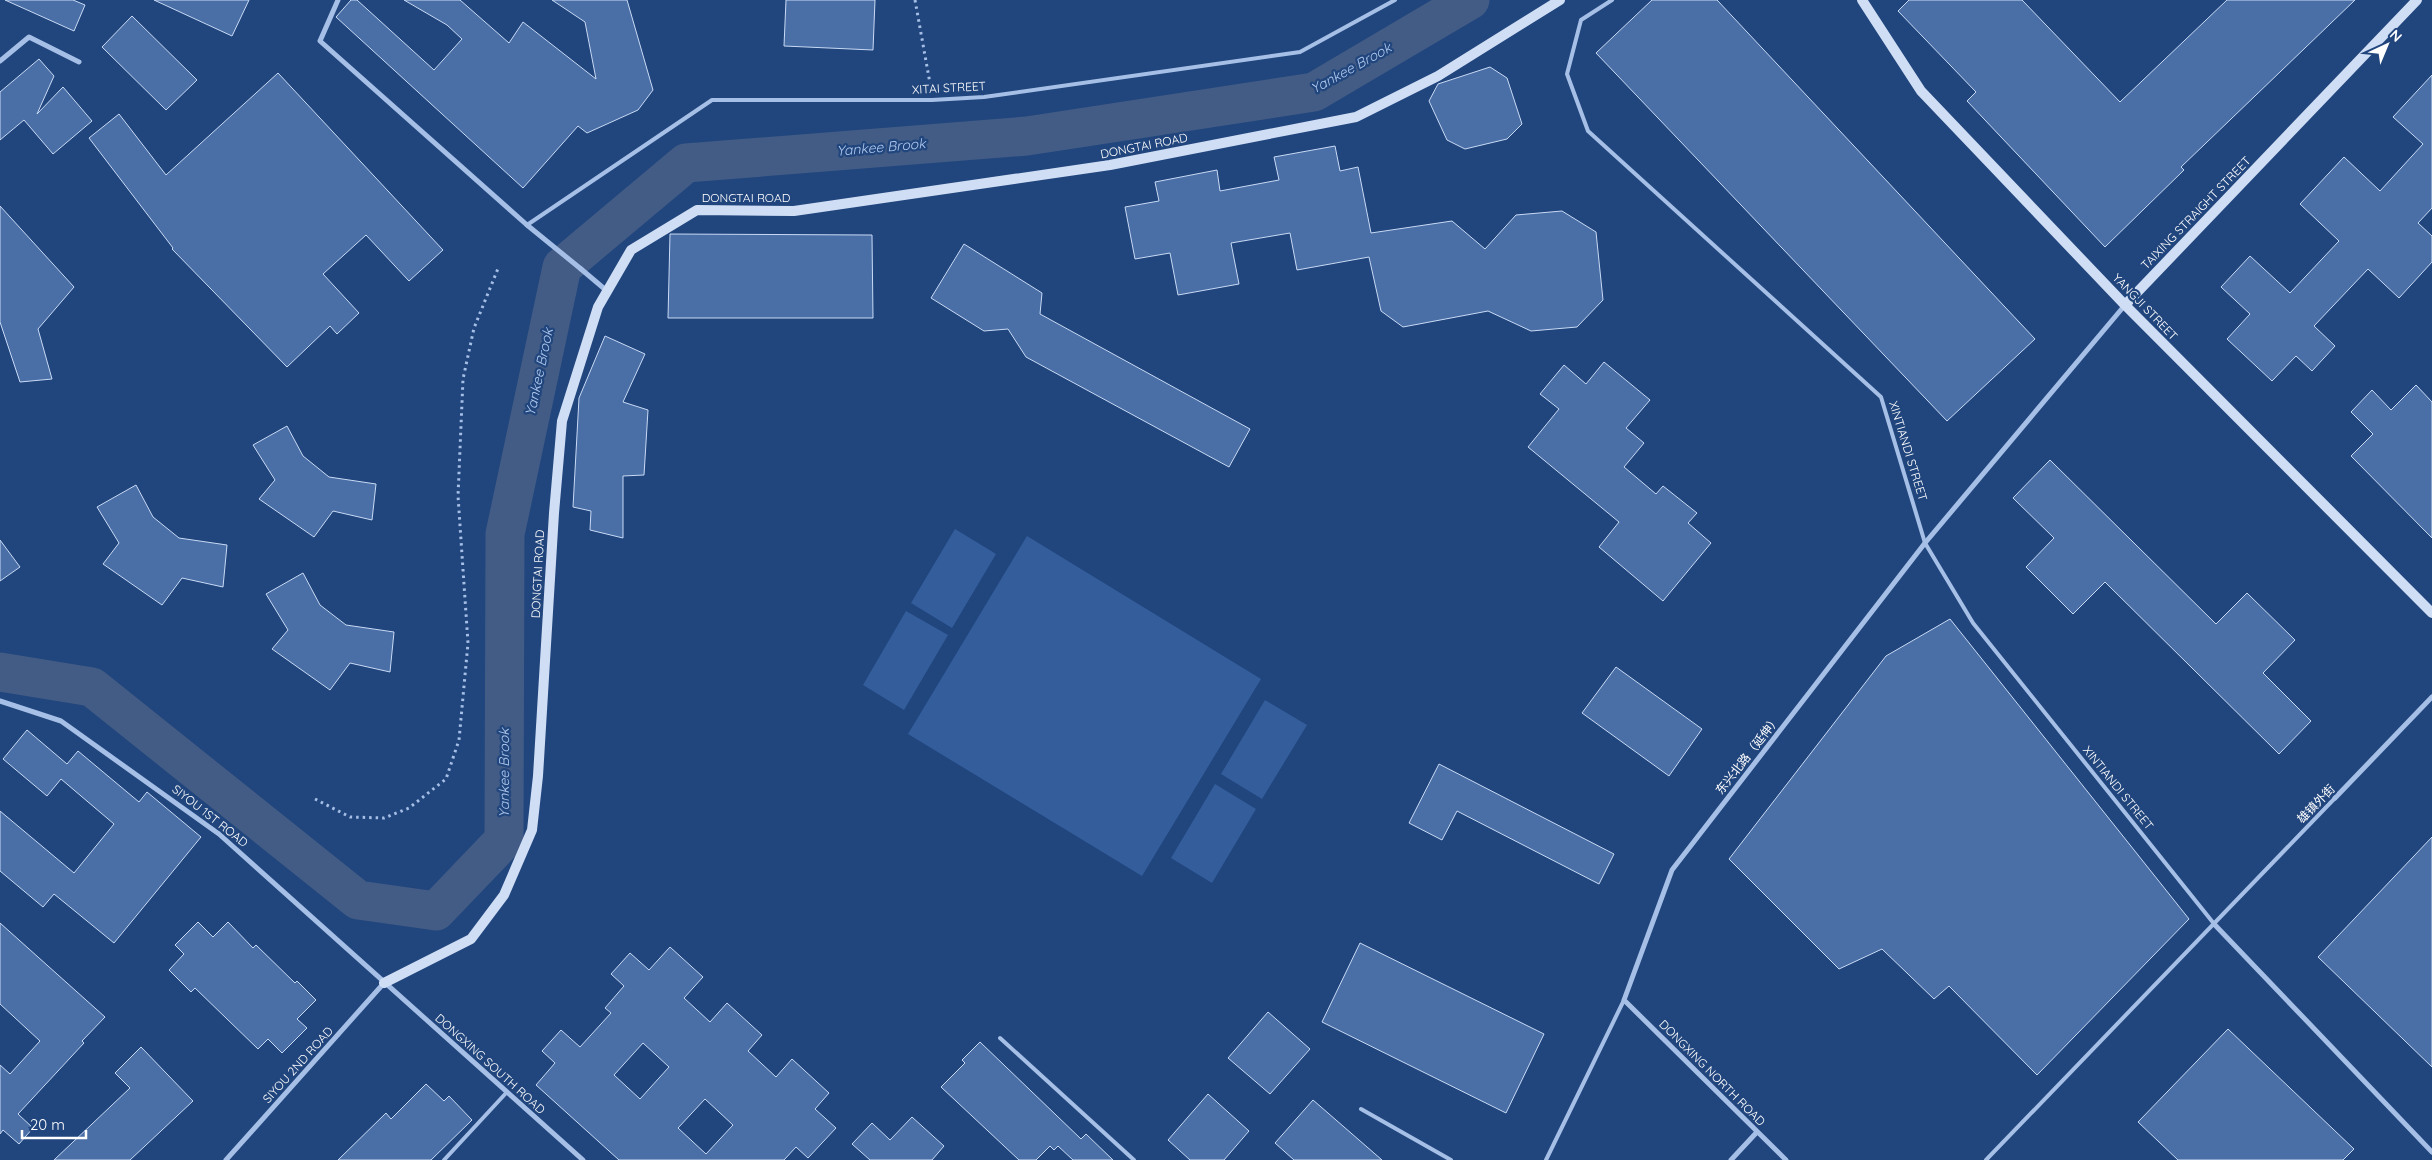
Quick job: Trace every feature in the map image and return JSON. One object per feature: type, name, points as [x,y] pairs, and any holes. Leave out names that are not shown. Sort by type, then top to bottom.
[{"type":"street","points":[[338,0],[320,41],[527,224],[607,291]]},
{"type":"street","name":"DONGTAI ROAD","points":[[384,983],[471,938],[504,895],[532,830],[539,766],[554,513],[562,421],[598,307],[631,250],[697,210],[794,211],[1110,166],[1356,117],[1438,76],[1560,0]]},
{"type":"street","name":"YANGJI STREET","points":[[1862,0],[1921,91],[2125,305],[2432,614]]},
{"type":"street","name":"TAIXING STRAIGHT STREET","points":[[1925,542],[2125,305],[2417,0]]},
{"type":"street","points":[[0,61],[29,36],[78,62]]},
{"type":"street","name":"东兴北路（延伸）","points":[[1624,1000],[1672,870],[1925,542]]},
{"type":"street","name":"雄镇外街","points":[[2335,798],[2432,697]]},
{"type":"street","name":"SIYOU 1ST ROAD","points":[[0,701],[61,721],[219,834],[384,983]]},
{"type":"street","points":[[2215,925],[2432,1152]]},
{"type":"street","name":"DONGXING SOUTH ROAD","points":[[384,983],[583,1160]]},
{"type":"street","name":"SIYOU 2ND ROAD","points":[[226,1160],[384,983]]},
{"type":"street","name":"DONGXING NORTH ROAD","points":[[1624,1000],[1786,1160]]},
{"type":"street","points":[[1731,1160],[1757,1132]]},
{"type":"lane","name":"XITAI STREET","points":[[527,224],[712,100],[932,100],[984,97],[1300,52],[1394,0]]},
{"type":"lane","name":"XINTIANDI STREET","points":[[1612,0],[1581,20],[1566,74],[1588,131],[1881,397],[1925,542],[1973,624],[2215,925]]},
{"type":"lane","name":"雄镇外街","points":[[1986,1160],[2215,925],[2335,798]]},
{"type":"lane","points":[[1546,1160],[1624,1000]]},
{"type":"lane","points":[[1000,1038],[1134,1160]]},
{"type":"lane","points":[[444,1160],[507,1092]]},
{"type":"lane","points":[[1362,1109],[1451,1160]]},
{"type":"path","points":[[915,0],[932,100]]},
{"type":"path","points":[[316,799],[350,818],[384,818],[409,808],[446,779],[459,740],[468,643],[458,496],[463,379],[474,328],[499,266]]},
{"type":"shaded area","points":[[955,529],[996,554],[952,628],[911,603]]},
{"type":"shaded area","points":[[1027,536],[1261,679],[1142,876],[908,734]]},
{"type":"shaded area","points":[[906,611],[948,635],[904,710],[863,685]]},
{"type":"shaded area","points":[[1265,700],[1307,725],[1262,799],[1221,774]]},
{"type":"shaded area","points":[[1215,784],[1256,809],[1212,883],[1171,858]]},
{"type":"building","points":[[5,0],[73,0],[85,5],[74,31]]},
{"type":"building","points":[[154,0],[249,0],[232,36]]},
{"type":"building","points":[[351,0],[357,0],[434,70],[462,39],[447,25],[404,0],[460,0],[509,43],[523,22],[596,79],[585,22],[552,0],[627,0],[653,90],[638,110],[587,133],[578,126],[523,188],[336,17]]},
{"type":"building","points":[[786,0],[875,0],[873,50],[784,46]]},
{"type":"building","points":[[1652,0],[1717,0],[2035,339],[1947,421],[1596,53]]},
{"type":"building","points":[[1909,0],[2022,0],[2120,102],[2227,0],[2355,0],[2181,167],[2184,170],[2105,247],[1967,101],[1976,92],[1898,11]]},
{"type":"building","points":[[132,16],[197,80],[166,110],[102,47]]},
{"type":"building","points":[[39,59],[54,76],[37,114],[63,87],[92,121],[53,154],[24,120],[0,140],[0,92]]},
{"type":"building","points":[[1490,67],[1507,78],[1522,124],[1507,139],[1465,149],[1447,140],[1429,101],[1438,84]]},
{"type":"building","points":[[278,73],[443,250],[409,281],[366,235],[323,274],[359,313],[337,334],[330,326],[287,367],[172,249],[89,138],[119,114],[166,175]]},
{"type":"building","points":[[2432,75],[2432,208],[2418,223],[2432,236],[2432,262],[2399,298],[2368,269],[2314,326],[2335,346],[2312,371],[2296,356],[2272,381],[2227,339],[2250,314],[2221,287],[2250,256],[2290,293],[2339,241],[2300,204],[2344,157],[2380,191],[2423,144],[2393,117]]},
{"type":"building","points":[[1335,146],[1340,171],[1358,167],[1371,233],[1452,221],[1485,249],[1516,215],[1562,211],[1596,232],[1603,300],[1577,327],[1531,331],[1488,311],[1403,327],[1381,311],[1369,257],[1297,270],[1290,233],[1231,243],[1239,284],[1178,295],[1170,253],[1135,259],[1125,207],[1159,201],[1155,182],[1217,170],[1220,191],[1279,180],[1274,157]]},
{"type":"building","points":[[0,206],[74,287],[38,329],[52,379],[20,382],[0,322]]},
{"type":"building","points":[[670,234],[872,235],[873,318],[668,318]]},
{"type":"building","points":[[964,244],[1042,293],[1040,314],[1250,429],[1229,467],[1026,357],[1008,329],[984,331],[931,298]]},
{"type":"building","points":[[605,336],[645,354],[623,402],[648,410],[644,475],[623,476],[623,538],[590,530],[591,511],[573,507],[579,398]]},
{"type":"building","points":[[1604,362],[1650,400],[1626,428],[1644,443],[1624,467],[1656,494],[1663,486],[1697,513],[1688,523],[1711,543],[1663,601],[1599,547],[1619,522],[1528,447],[1559,409],[1540,394],[1564,365],[1586,384]]},
{"type":"building","points":[[2416,385],[2432,402],[2432,538],[2351,456],[2373,434],[2351,412],[2372,390],[2391,410]]},
{"type":"building","points":[[287,426],[303,456],[329,477],[376,484],[372,520],[333,511],[314,537],[259,499],[275,480],[253,445]]},
{"type":"building","points":[[2050,460],[2216,624],[2247,593],[2295,640],[2263,673],[2311,721],[2279,754],[2105,582],[2073,614],[2026,567],[2054,538],[2013,498]]},
{"type":"building","points":[[136,485],[153,517],[179,538],[227,545],[223,587],[182,578],[162,605],[103,564],[119,543],[97,507]]},
{"type":"building","points":[[0,540],[20,567],[0,581]]},
{"type":"building","points":[[303,573],[320,605],[346,625],[394,632],[390,672],[350,663],[330,690],[272,649],[288,630],[266,594]]},
{"type":"building","points":[[1950,619],[2189,919],[2037,1075],[1949,986],[1934,999],[1882,949],[1839,969],[1729,859],[1886,656]]},
{"type":"building","points":[[1616,667],[1702,729],[1669,776],[1582,713]]},
{"type":"building","points":[[27,730],[67,764],[78,751],[139,802],[147,792],[201,837],[114,943],[54,894],[43,907],[0,871],[0,811],[74,873],[114,824],[61,779],[47,796],[3,759]]},
{"type":"building","points":[[1439,764],[1614,854],[1599,884],[1457,811],[1442,840],[1409,823]]},
{"type":"building","points":[[2432,837],[2432,1067],[2318,957]]},
{"type":"building","points":[[198,922],[213,937],[228,922],[253,948],[256,945],[295,983],[297,981],[316,1000],[297,1019],[307,1028],[282,1053],[268,1039],[258,1049],[195,988],[191,992],[169,970],[184,954],[175,945]]},
{"type":"building","points":[[0,923],[105,1017],[82,1041],[84,1043],[18,1114],[33,1128],[19,1144],[3,1130],[0,1134],[0,1065],[10,1074],[40,1041],[0,1004]]},
{"type":"building","points":[[1360,943],[1544,1034],[1506,1113],[1322,1022]]},
{"type":"building","points":[[670,947],[703,977],[684,998],[710,1022],[727,1003],[762,1035],[748,1051],[776,1077],[792,1059],[829,1093],[815,1109],[836,1128],[808,1158],[796,1147],[784,1160],[619,1160],[536,1085],[555,1063],[542,1051],[561,1030],[580,1047],[611,1013],[605,1008],[624,986],[611,974],[630,953],[649,970]],"holes":[[[643,1043],[669,1067],[640,1099],[614,1075]],[[705,1099],[733,1125],[706,1154],[678,1128]]]},
{"type":"building","points":[[1268,1012],[1310,1049],[1270,1094],[1228,1058]]},
{"type":"building","points":[[2228,1029],[2354,1149],[2343,1160],[2178,1160],[2138,1122]]},
{"type":"building","points":[[980,1042],[1081,1139],[1086,1134],[1113,1160],[1073,1160],[1058,1146],[1054,1150],[1050,1146],[1036,1160],[1019,1160],[941,1087],[965,1063],[962,1060]]},
{"type":"building","points":[[141,1047],[193,1101],[130,1160],[54,1160],[130,1088],[115,1073]]},
{"type":"building","points":[[426,1084],[444,1101],[449,1096],[472,1120],[431,1160],[338,1160],[386,1113],[391,1119]]},
{"type":"building","points":[[1208,1094],[1249,1131],[1224,1160],[1190,1160],[1168,1140]]},
{"type":"building","points":[[1313,1100],[1382,1160],[1294,1160],[1275,1143]]},
{"type":"building","points":[[912,1117],[944,1146],[932,1160],[870,1160],[852,1144],[872,1123],[890,1140]]},
{"type":"waterway","name":"Yankee Brook","points":[[0,672],[92,687],[358,900],[436,911],[504,840],[505,534],[562,267],[686,163],[1027,136],[1314,92],[1470,0]]}]
